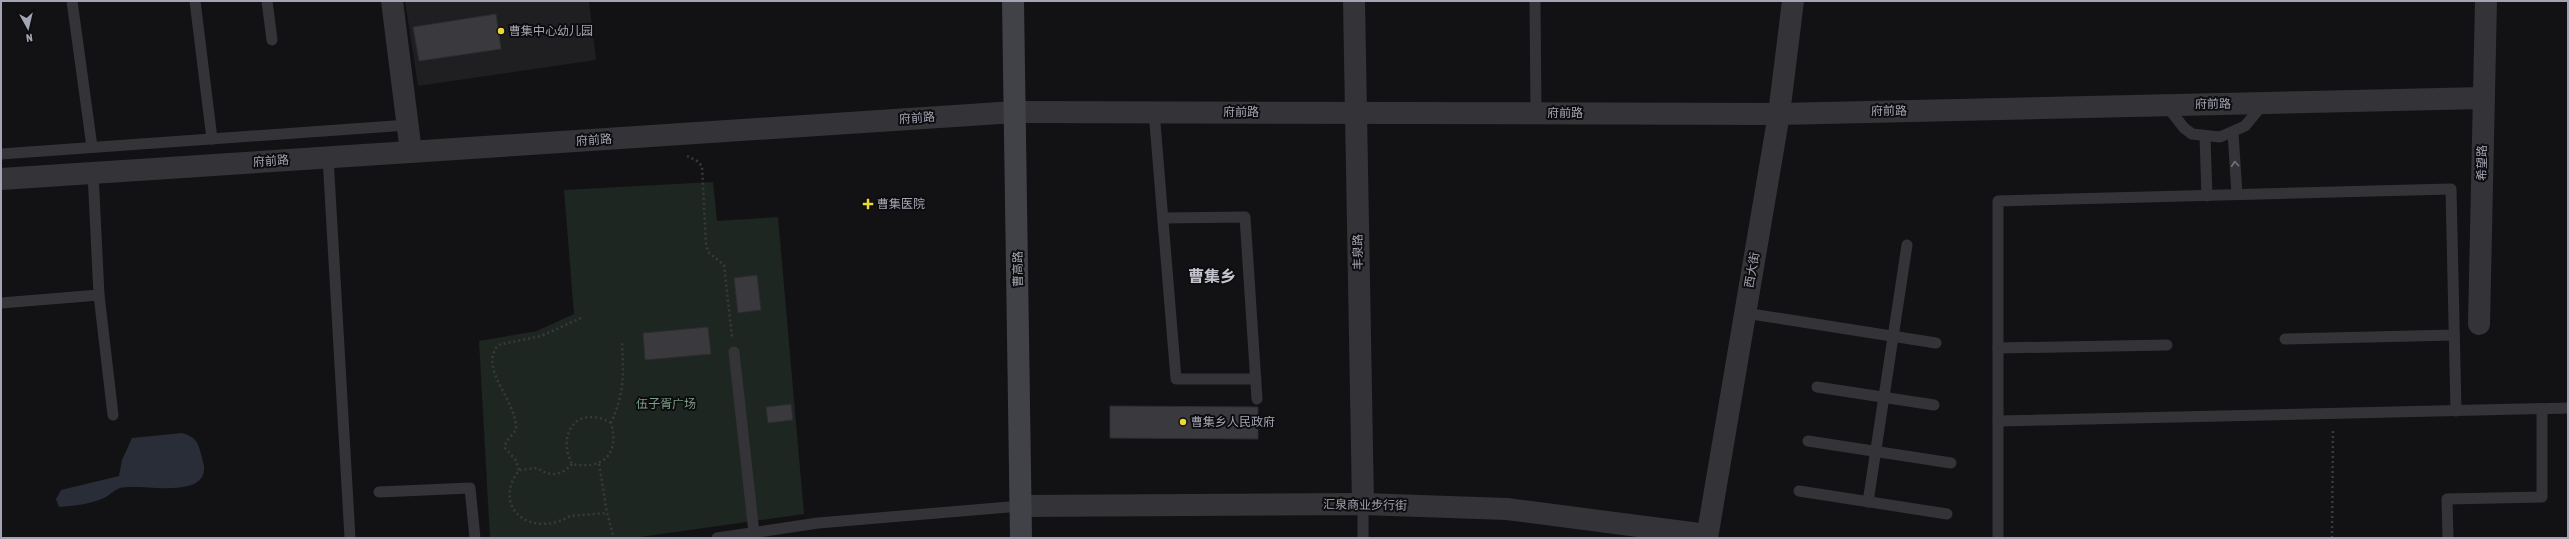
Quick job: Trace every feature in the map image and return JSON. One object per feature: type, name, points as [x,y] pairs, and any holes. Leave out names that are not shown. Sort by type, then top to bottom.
[{"type":"street","points":[[392,1],[411,152]]},
{"type":"street","name":"曹高路","points":[[1013,1],[1021,538]]},
{"type":"street","name":"丰泉路","points":[[1354,1],[1363,504]]},
{"type":"street","name":"西大街","points":[[1707,536],[1779,114],[1793,1]]},
{"type":"street","name":"希望路","points":[[2479,324],[2486,1]]},
{"type":"street","name":"府前路","points":[[1,179],[1015,112],[1154,111],[1779,114],[2483,98]]},
{"type":"street","name":"汇泉商业步行街","points":[[1021,506],[1363,504],[1507,509],[1707,536]]},
{"type":"lane","points":[[72,1],[92,147]]},
{"type":"lane","points":[[195,1],[212,139]]},
{"type":"lane","points":[[268,1],[272,40]]},
{"type":"lane","points":[[1535,1],[1536,113]]},
{"type":"lane","points":[[2166,105],[2184,128],[2192,134],[2205,137],[2220,137],[2233,133],[2245,126],[2264,103]]},
{"type":"lane","points":[[1154,111],[1176,379],[1256,379]]},
{"type":"lane","points":[[1,154],[408,125]]},
{"type":"lane","points":[[2233,133],[2237,194]]},
{"type":"lane","points":[[2205,137],[2207,196]]},
{"type":"lane","points":[[328,157],[350,538]]},
{"type":"lane","points":[[92,173],[99,295],[113,415]]},
{"type":"lane","points":[[1998,538],[1998,201],[2451,189],[2456,411]]},
{"type":"lane","points":[[1163,218],[1245,217],[1257,399]]},
{"type":"lane","points":[[1868,502],[1907,245]]},
{"type":"lane","points":[[1,303],[99,295]]},
{"type":"lane","points":[[1745,313],[1936,343]]},
{"type":"lane","points":[[2285,339],[2454,335]]},
{"type":"lane","points":[[1998,348],[2167,345]]},
{"type":"lane","points":[[734,352],[754,533]]},
{"type":"lane","points":[[1817,387],[1934,405]]},
{"type":"lane","points":[[1998,421],[2568,408]]},
{"type":"lane","points":[[2448,538],[2447,500],[2542,497],[2542,409]]},
{"type":"lane","points":[[1808,441],[1950,463]]},
{"type":"lane","points":[[379,492],[470,488],[475,538]]},
{"type":"lane","points":[[1799,491],[1947,514]]},
{"type":"lane","points":[[1363,504],[1363,538]]},
{"type":"lane","points":[[717,538],[754,533],[775,534],[818,523],[1021,506]]},
{"type":"path","points":[[687,156],[697,161],[702,166],[706,244],[708,252],[724,265],[734,352]]},
{"type":"path","points":[[519,470],[515,459],[505,448],[506,442],[516,430],[516,414],[496,380],[493,358],[494,350],[498,345],[541,336],[581,318]]},
{"type":"path","points":[[610,423],[622,394],[624,375],[622,343]]},
{"type":"path","points":[[2332,538],[2333,414]]},
{"type":"path","points":[[515,519],[511,507],[510,492],[513,478],[519,470],[537,468],[546,474],[559,474],[572,464],[586,466],[599,464],[608,455],[612,444],[614,433],[610,423],[599,416],[584,417],[574,422],[566,439],[566,453],[572,464]]},
{"type":"path","points":[[599,464],[607,513],[614,538]]},
{"type":"path","points":[[560,526],[570,516],[607,513]]},
{"type":"shaded area","name":"曹集中心幼儿园","points":[[405,1],[589,1],[596,60],[418,86]]},
{"type":"shaded area","points":[[182,433],[195,440],[200,450],[204,465],[204,471],[200,480],[192,485],[167,488],[120,488],[104,498],[93,502],[59,507],[56,499],[61,490],[119,476],[122,460],[132,438]]},
{"type":"green space","name":"伍子胥广场","points":[[713,182],[717,221],[778,217],[804,514],[633,538],[490,538],[479,341],[537,331],[574,314],[564,190]]},
{"type":"building","points":[[496,14],[501,49],[419,61],[413,27]]},
{"type":"building","points":[[757,275],[761,310],[738,313],[734,278]]},
{"type":"building","points":[[708,327],[711,354],[645,360],[643,333]]},
{"type":"building","points":[[791,404],[793,420],[768,423],[766,407]]},
{"type":"building","points":[[1110,406],[1258,407],[1258,439],[1110,438]]},
{"type":"place","name":"曹集中心幼儿园","points":[[501,31]]},
{"type":"place","name":"曹集医院","points":[[868,204]]},
{"type":"place","name":"曹集乡人民政府","points":[[1183,422]]},
{"type":"district","name":"曹集乡","points":[[1212,276]]}]
